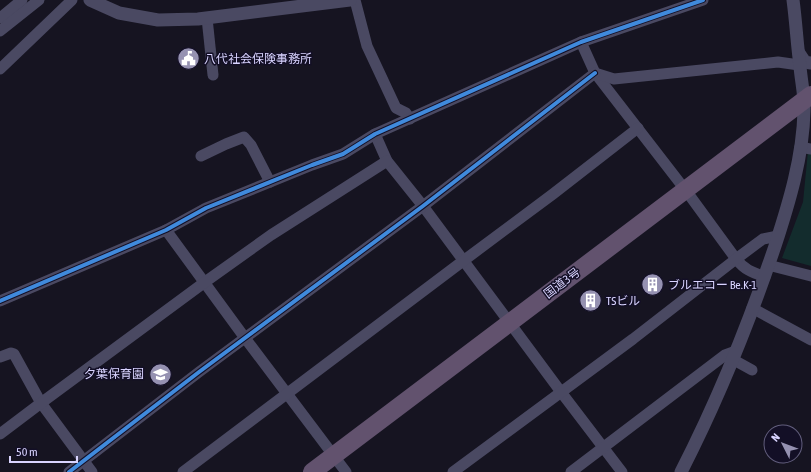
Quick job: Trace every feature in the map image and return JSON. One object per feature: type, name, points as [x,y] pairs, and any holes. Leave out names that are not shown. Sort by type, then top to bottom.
[{"type":"highway","name":"国道3号","points":[[312,472],[337,466],[513,326],[807,103]]},
{"type":"street","points":[[0,18],[22,0]]},
{"type":"street","points":[[0,32],[39,0]]},
{"type":"street","points":[[0,69],[72,0]]},
{"type":"street","points":[[90,0],[119,13],[158,20],[190,20],[350,0]]},
{"type":"street","points":[[355,0],[367,46],[396,108],[406,113],[410,119]]},
{"type":"street","points":[[0,301],[166,230],[206,208],[342,154],[375,134],[581,42],[703,0]]},
{"type":"street","points":[[681,472],[734,355],[766,271],[806,148],[807,103],[803,61],[793,0]]},
{"type":"street","points":[[207,18],[213,75]]},
{"type":"street","points":[[581,42],[595,73],[740,264],[749,271],[766,271],[811,276]]},
{"type":"street","points":[[595,73],[614,79],[778,62],[803,61]]},
{"type":"street","points":[[803,61],[811,76]]},
{"type":"street","points":[[69,472],[199,372],[423,206],[595,73]]},
{"type":"street","points":[[183,472],[463,260],[554,194],[638,128]]},
{"type":"street","points":[[375,134],[387,161],[423,206],[622,472]]},
{"type":"street","points":[[201,156],[226,144],[244,138],[250,145],[270,182]]},
{"type":"street","points":[[0,434],[204,282],[271,235],[387,161]]},
{"type":"street","points":[[166,230],[287,394],[337,466]]},
{"type":"street","points":[[453,472],[633,339],[763,239],[778,236]]},
{"type":"street","points":[[752,308],[811,339]]},
{"type":"street","points":[[0,358],[11,353],[14,354],[41,403],[92,472]]},
{"type":"street","points":[[570,472],[725,355],[734,355],[752,370]]},
{"type":"green space","points":[[808,151],[811,151],[811,266],[782,258],[803,202]]},
{"type":"cycle path","points":[[0,301],[166,230],[206,208],[343,154],[375,134],[581,42],[703,0]]},
{"type":"cycle path","points":[[69,472],[199,372],[423,206],[595,73]]},
{"type":"place","name":"八代社会保険事務所","points":[[188,59]]},
{"type":"place","name":"ブルエコー Be.K-1","points":[[653,285]]},
{"type":"place","name":"TSビル","points":[[590,301]]},
{"type":"place","name":"夕葉保育園","points":[[160,374]]}]
